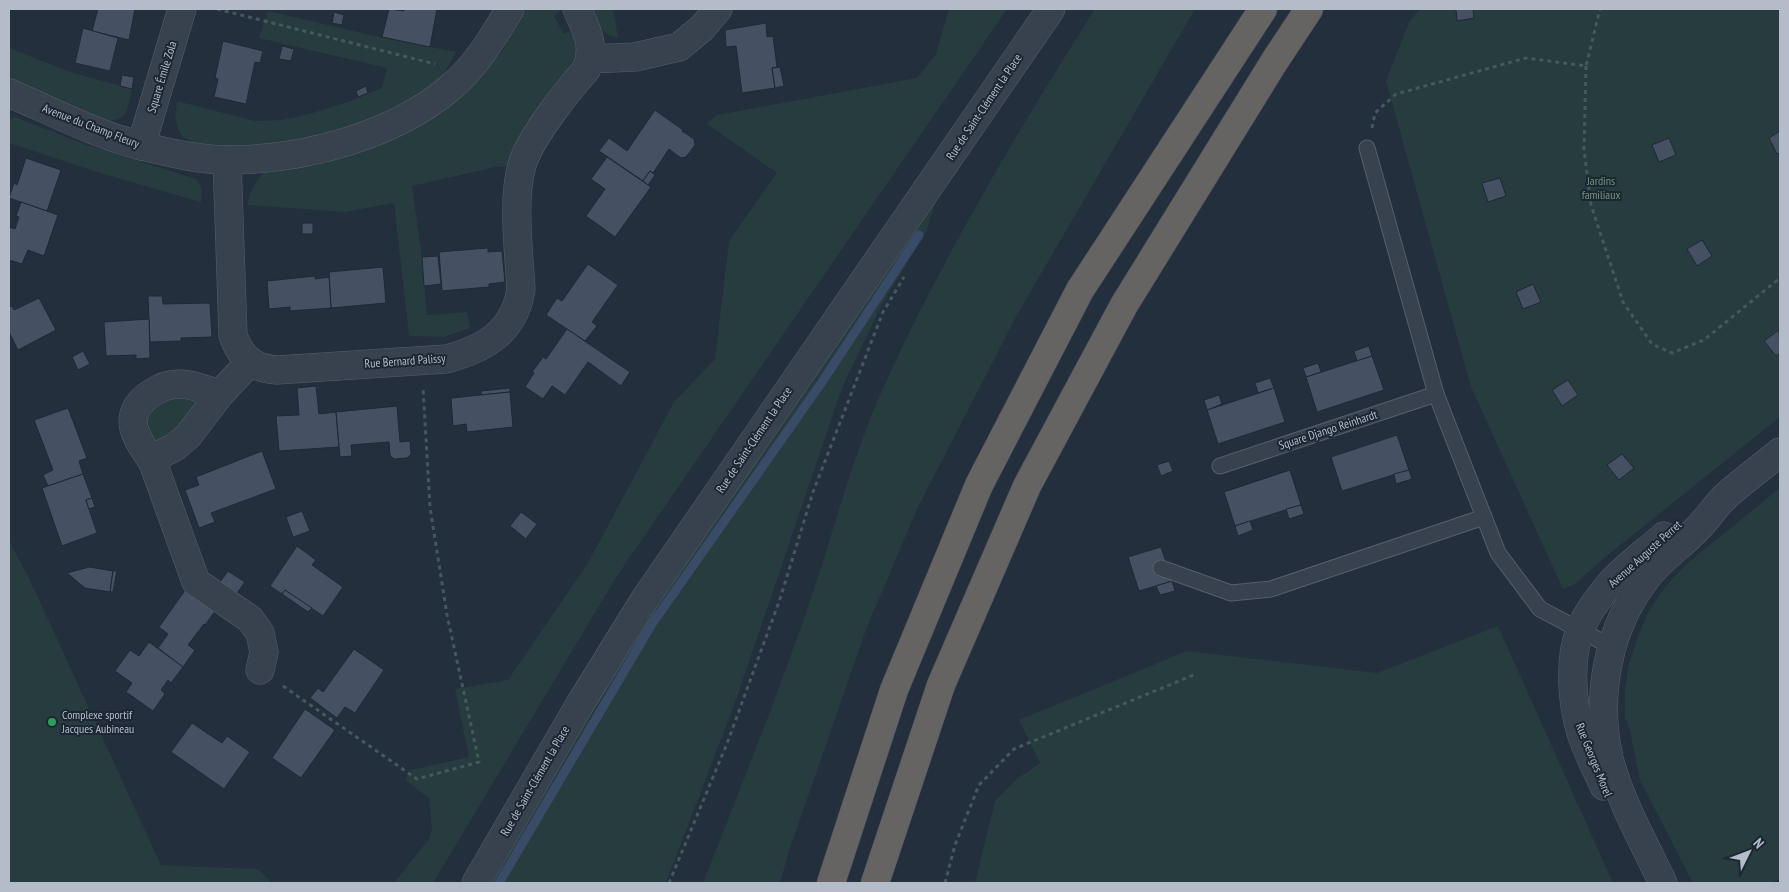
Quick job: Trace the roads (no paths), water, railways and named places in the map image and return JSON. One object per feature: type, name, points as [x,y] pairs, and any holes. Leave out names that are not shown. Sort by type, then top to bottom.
[{"type":"highway","points":[[831,883],[894,690],[979,484],[1080,290],[1263,9]]},
{"type":"highway","points":[[875,883],[941,685],[1027,486],[1124,305],[1274,62],[1310,9]]},
{"type":"street","name":"Square Émile Zola","points":[[141,146],[182,9]]},
{"type":"street","name":"Avenue du Champ Fleury","points":[[9,93],[102,133],[141,146],[189,156],[227,160],[255,159],[317,149],[377,131],[409,116],[437,98],[465,74],[490,43],[510,9]]},
{"type":"street","points":[[577,9],[589,37],[592,48],[591,58],[635,57],[679,47],[702,28],[718,9]]},
{"type":"street","name":"Rue de Saint-Clément la Place","points":[[476,883],[580,704],[645,599],[1051,9]]},
{"type":"street","name":"Rue Bernard Palissy","points":[[249,362],[267,370],[277,370],[446,359],[472,351],[493,339],[505,328],[514,314],[521,289],[516,196],[522,164],[537,135],[586,70],[591,58]]},
{"type":"street","points":[[153,463],[164,452],[188,436],[220,394],[249,362],[236,346],[233,335],[227,160]]},
{"type":"street","points":[[220,394],[185,384],[173,384],[152,392],[137,409],[133,420],[138,438],[153,463],[196,582],[250,619],[260,633],[264,652],[260,670]]},
{"type":"street","name":"Avenue Auguste Perret","points":[[1612,647],[1620,620],[1648,576],[1666,556],[1696,530],[1726,496],[1780,452]]},
{"type":"street","name":"Avenue Auguste Perret","points":[[1580,629],[1599,598],[1625,569],[1686,518],[1726,496]]},
{"type":"street","name":"Rue Georges Morel","points":[[1580,629],[1575,650],[1573,672],[1575,704],[1581,732],[1649,883]]},
{"type":"street","name":"Rue Georges Morel","points":[[1612,647],[1603,701],[1604,730],[1609,758],[1618,786],[1663,883]]},
{"type":"lane","points":[[1367,148],[1436,394],[1498,553],[1534,604],[1556,618],[1612,647]]},
{"type":"lane","name":"Square Django Reinhardt","points":[[1220,466],[1436,394]]},
{"type":"lane","points":[[1161,568],[1231,593],[1271,589],[1484,517]]},
{"type":"waterway","points":[[499,883],[652,624],[822,382],[919,235]]},
{"type":"place","name":"Complexe sportif Jacques Aubineau","points":[[52,722]]},
{"type":"park label","name":"Jardins familiaux","points":[[1601,188]]}]
